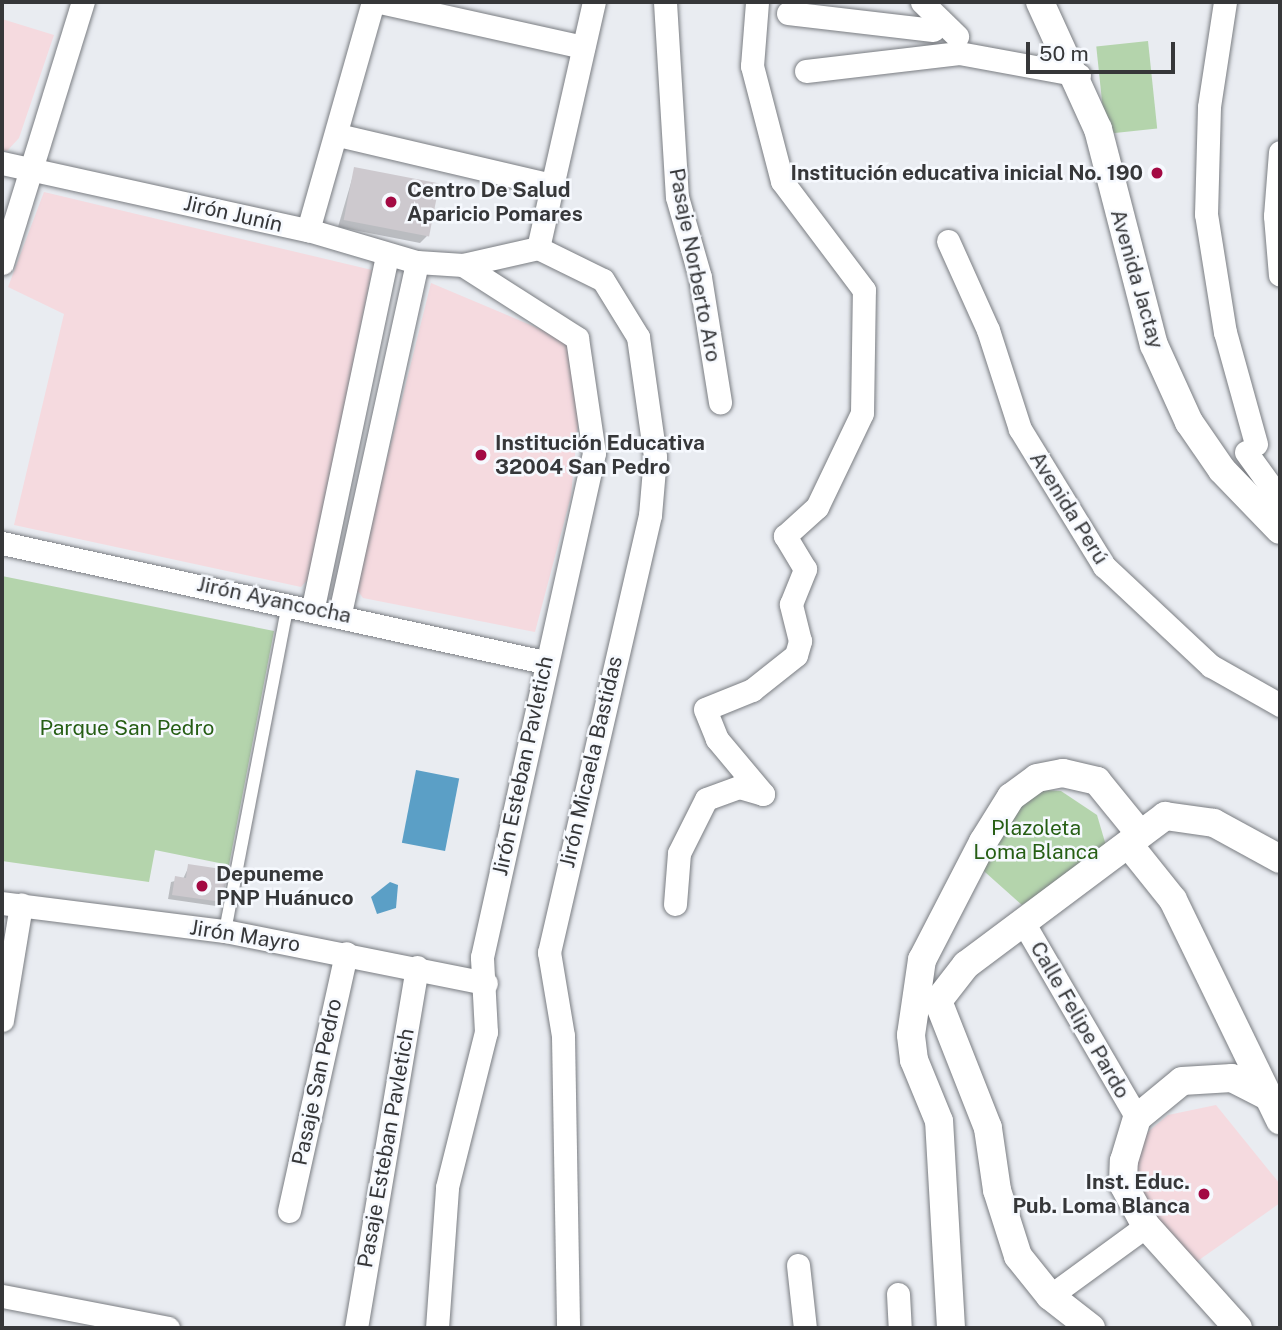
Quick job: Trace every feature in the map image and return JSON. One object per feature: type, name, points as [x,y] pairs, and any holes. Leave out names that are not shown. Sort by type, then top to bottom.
[{"type":"street","points":[[2,263],[83,2]]},
{"type":"street","points":[[308,230],[338,135],[373,2]]},
{"type":"street","points":[[380,2],[583,47]]},
{"type":"street","points":[[463,265],[538,248],[555,186],[593,2]]},
{"type":"street","name":"Pasaje Norberto Aro","points":[[665,2],[677,197],[700,277],[720,402]]},
{"type":"street","points":[[675,904],[679,853],[706,799],[730,788],[762,794],[717,739],[705,709],[752,690],[796,655],[800,636],[791,604],[805,569],[785,536],[817,507],[862,413],[864,290],[782,181],[752,66],[757,2]]},
{"type":"street","points":[[922,2],[957,36]]},
{"type":"street","name":"Avenida Jactay","points":[[1040,2],[1079,75],[1154,345],[1189,422],[1222,470],[1280,530]]},
{"type":"street","points":[[1225,2],[1209,107],[1206,214],[1225,332],[1251,448],[1280,499]]},
{"type":"street","points":[[788,13],[933,30]]},
{"type":"street","points":[[806,71],[959,53],[1079,75]]},
{"type":"street","points":[[338,135],[555,186]]},
{"type":"street","points":[[1280,152],[1275,216],[1280,275]]},
{"type":"street","name":"Jirón Junín","points":[[2,163],[308,230],[387,257],[463,265]]},
{"type":"street","name":"Avenida Perú","points":[[948,241],[988,330],[1020,429],[1104,566],[1211,666],[1280,705]]},
{"type":"street","name":"Jirón Micaela Bastidas","points":[[538,248],[603,280],[617,298],[638,337],[655,457],[650,515],[552,925],[550,952],[563,1036],[568,1328]]},
{"type":"street","points":[[313,607],[387,257]]},
{"type":"street","points":[[340,613],[417,262]]},
{"type":"street","name":"Jirón Esteban Pavletich","points":[[436,1328],[447,1188],[486,1032],[486,983],[482,957],[544,662],[592,476],[582,353],[577,338],[463,265]]},
{"type":"street","name":"Jirón Ayancocha","points":[[2,543],[313,607],[544,662]]},
{"type":"street","points":[[951,1328],[939,1121],[914,1060],[911,1035],[922,960],[990,831],[1011,797],[1037,778],[1063,773],[1097,781],[1173,900],[1274,1108]]},
{"type":"street","points":[[1091,1328],[1032,1278],[1009,1233],[988,1128],[938,1001],[948,981],[1165,816],[1193,817],[1246,836],[1280,859]]},
{"type":"street","points":[[2,1020],[12,904]]},
{"type":"street","name":"Jirón Mayro","points":[[12,904],[225,931],[417,967],[486,983]]},
{"type":"street","name":"Calle Felipe Pardo","points":[[1023,922],[1137,1118]]},
{"type":"street","name":"Pasaje San Pedro","points":[[289,1211],[346,953]]},
{"type":"street","name":"Pasaje Esteban Pavletich","points":[[356,1328],[417,967]]},
{"type":"street","points":[[1238,1328],[1146,1226],[1123,1184],[1137,1118],[1182,1081],[1209,1075],[1232,1077],[1274,1108]]},
{"type":"street","points":[[1050,1296],[1146,1226]]},
{"type":"street","points":[[798,1265],[805,1328]]},
{"type":"street","points":[[898,1294],[900,1328]]},
{"type":"street","points":[[2,1296],[168,1328]]},
{"type":"lane","points":[[225,931],[288,603]]},
{"type":"shaded area","points":[[2,19],[54,35],[19,138],[7,151],[2,150]]},
{"type":"shaded area","points":[[44,192],[372,270],[310,577],[301,587],[14,525],[64,314],[8,287]]},
{"type":"shaded area","name":"Institución Educativa 32004 San Pedro","points":[[431,283],[566,340],[579,414],[571,496],[535,632],[363,598],[355,587]]},
{"type":"shaded area","name":"Inst. Educ. Pub. Loma Blanca","points":[[1216,1105],[1280,1184],[1280,1203],[1189,1267],[1128,1204],[1138,1147],[1149,1131],[1168,1115]]},
{"type":"green space","points":[[1148,41],[1157,129],[1105,134],[1096,46]]},
{"type":"green space","name":"Parque San Pedro","points":[[2,576],[274,631],[229,865],[155,850],[149,882],[2,861]]},
{"type":"green space","name":"Plazoleta Loma Blanca","points":[[1044,790],[1061,791],[1097,815],[1107,849],[1022,905],[967,856],[987,825]]},
{"type":"water","points":[[416,770],[459,778],[445,851],[402,843]]},
{"type":"water","points":[[390,882],[398,885],[396,908],[377,914],[371,897]]},
{"type":"building","name":"Centro De Salud Aparicio Pomares","points":[[354,167],[439,184],[429,237],[344,220]]},
{"type":"building","name":"Depuneme PNP Huánuco","points":[[188,864],[228,870],[222,902],[172,895],[175,876],[186,878]]},
{"type":"place","name":"Institución educativa inicial No. 190","points":[[1157,173]]},
{"type":"place","name":"Centro De Salud Aparicio Pomares","points":[[391,202]]},
{"type":"place","name":"Institución Educativa 32004 San Pedro","points":[[481,455]]},
{"type":"place","name":"Depuneme PNP Huánuco","points":[[202,886]]},
{"type":"place","name":"Inst. Educ. Pub. Loma Blanca","points":[[1204,1194]]}]
